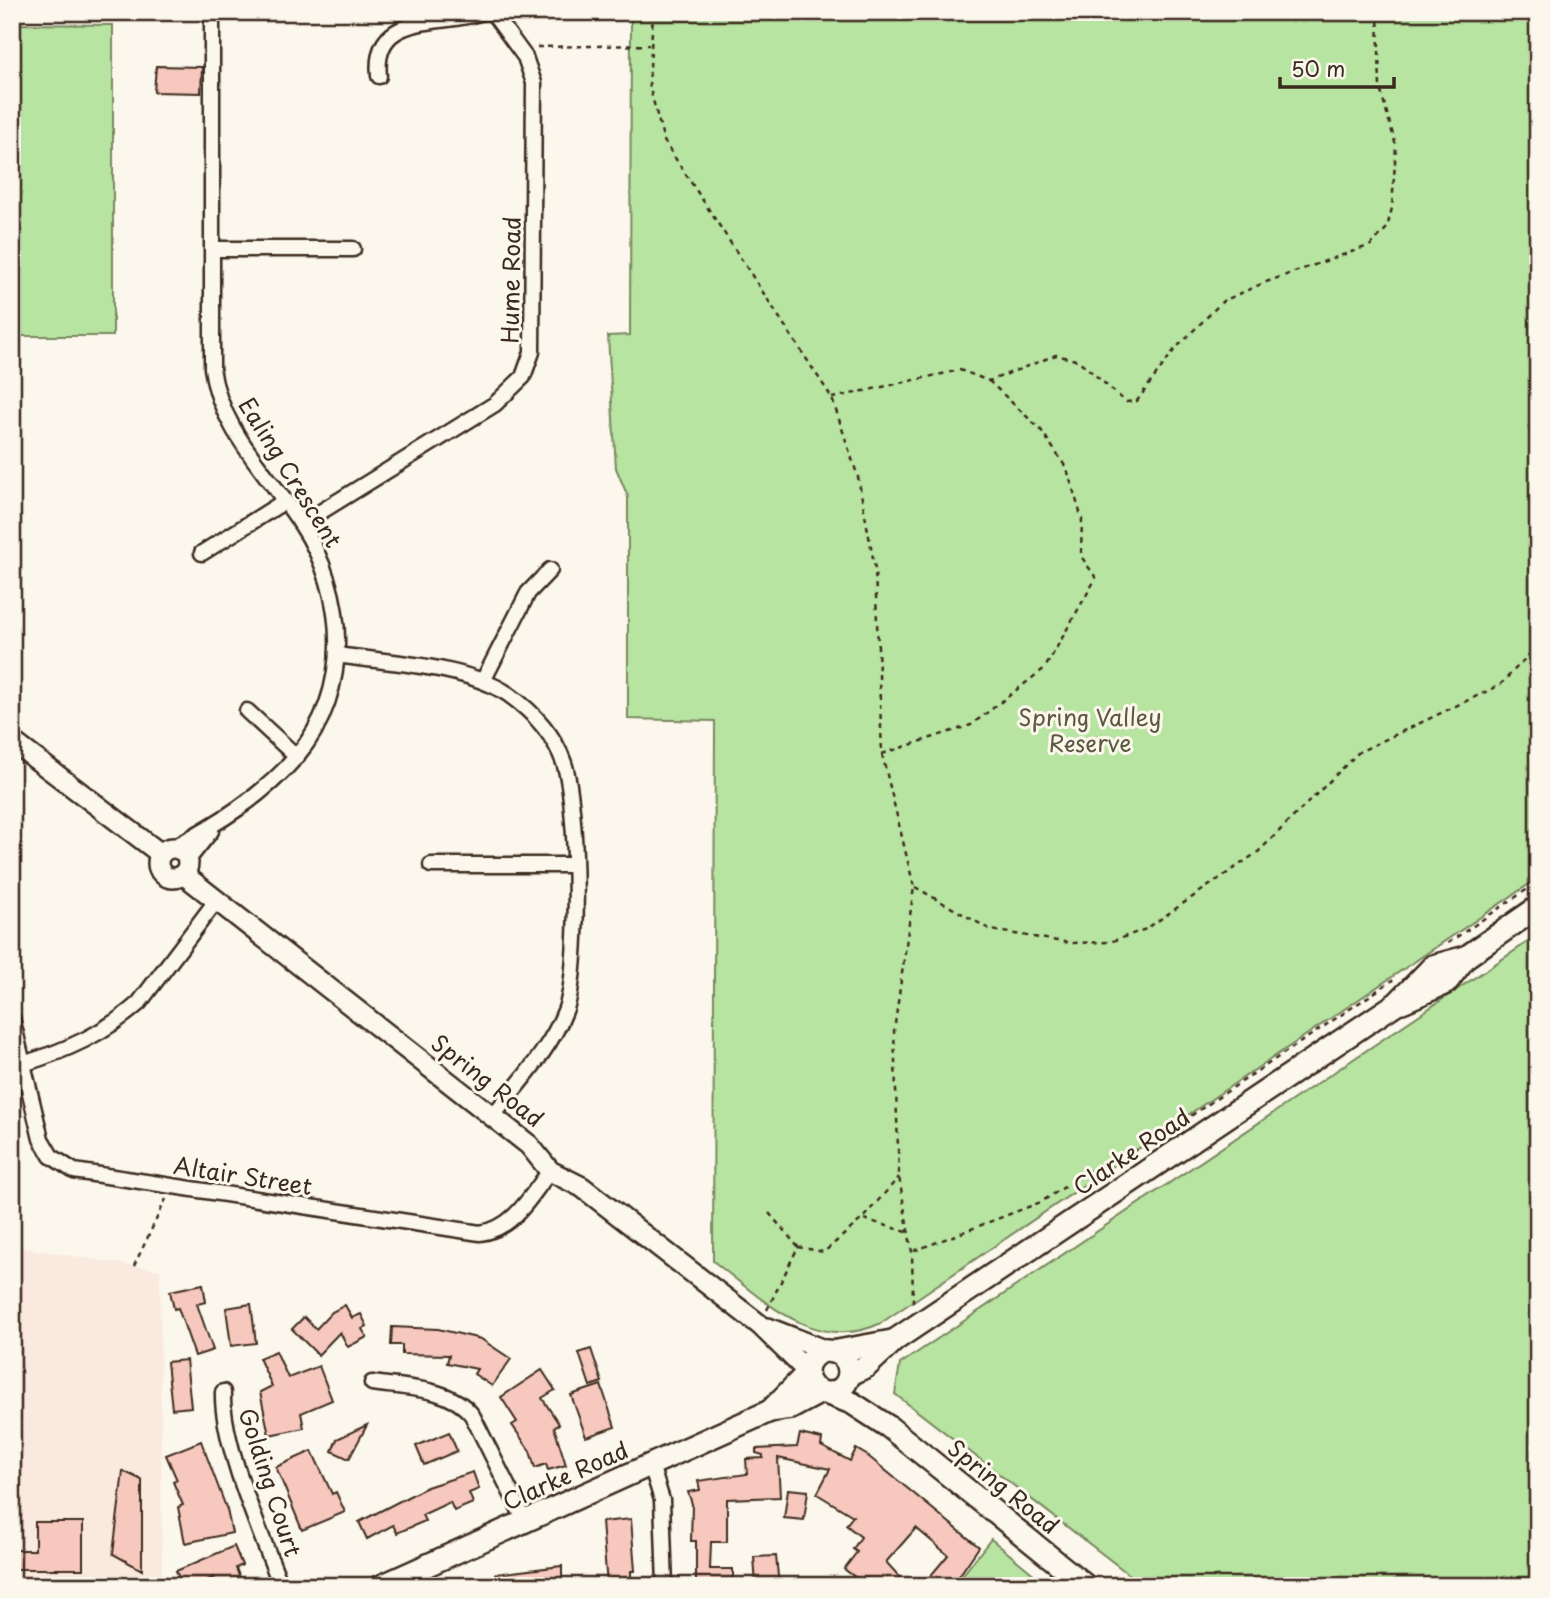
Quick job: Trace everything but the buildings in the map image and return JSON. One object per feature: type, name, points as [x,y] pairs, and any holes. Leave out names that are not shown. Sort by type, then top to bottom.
[{"type":"main road","name":"Clarke Road","points":[[849,1376],[867,1366],[903,1335],[1397,1003],[1433,965],[1466,957],[1538,907]]},
{"type":"main road","name":"Clarke Road","points":[[830,1351],[903,1335]]},
{"type":"main road","points":[[830,1351],[843,1358],[849,1376],[839,1390],[823,1393],[811,1385],[807,1372],[813,1357],[830,1351]]},
{"type":"main road","name":"Clarke Road","points":[[770,1411],[807,1372]]},
{"type":"main road","name":"Spring Road","points":[[849,1376],[889,1427]]},
{"type":"main road","name":"Clarke Road","points":[[381,1586],[770,1411],[790,1408],[823,1393]]},
{"type":"main road","name":"Spring Road","points":[[823,1393],[852,1403],[889,1427],[1086,1586]]},
{"type":"street","name":"Ealing Crescent","points":[[176,859],[297,757],[326,706],[337,656],[337,618],[323,564],[301,524],[230,425],[216,394],[212,368],[212,12]]},
{"type":"street","points":[[379,76],[378,52],[392,33],[406,27],[483,12]]},
{"type":"street","name":"Hume Road","points":[[301,524],[495,404],[514,388],[526,370],[533,339],[535,95],[532,72],[519,47],[492,12]]},
{"type":"street","points":[[213,249],[352,249]]},
{"type":"street","points":[[202,552],[285,501]]},
{"type":"street","points":[[483,681],[528,593],[550,570]]},
{"type":"street","points":[[337,656],[422,668],[483,681],[507,693],[529,711],[555,744],[570,784],[574,865],[573,977],[566,1009],[553,1036],[493,1116]]},
{"type":"street","points":[[247,711],[297,757]]},
{"type":"street","name":"Spring Road","points":[[12,740],[176,859],[216,901],[529,1144],[550,1171],[576,1183],[760,1325],[807,1372]]},
{"type":"street","points":[[431,865],[574,865]]},
{"type":"street","points":[[23,1064],[86,1041],[127,1014],[139,1003],[216,901]]},
{"type":"street","name":"Altair Street","points":[[12,1018],[41,1139],[58,1162],[84,1173],[481,1233],[497,1229],[510,1221],[550,1171]]},
{"type":"street","name":"Spring Road","points":[[760,1325],[830,1351]]},
{"type":"street","points":[[372,1383],[450,1397],[463,1405],[472,1415],[525,1521]]},
{"type":"street","name":"Golding Court","points":[[223,1392],[222,1412],[281,1586]]},
{"type":"street","points":[[651,1465],[662,1500],[665,1586]]},
{"type":"path","points":[[653,12],[649,45],[649,85],[664,141],[832,398],[858,477],[875,569],[882,754],[914,887],[894,1031],[899,1177],[912,1252],[903,1335]]},
{"type":"path","points":[[989,381],[1056,355],[1079,361],[1126,402],[1137,401],[1175,349],[1223,301],[1266,282],[1371,245],[1387,228],[1392,208],[1396,146],[1380,88],[1378,12]]},
{"type":"path","points":[[519,47],[649,45]]},
{"type":"path","points":[[832,398],[960,370],[989,381],[1041,430],[1068,469],[1082,519],[1081,556],[1096,578],[1045,668],[971,725],[882,754]]},
{"type":"path","points":[[914,887],[990,930],[1070,943],[1110,942],[1146,929],[1258,852],[1359,752],[1500,685],[1538,645]]},
{"type":"path","points":[[1446,944],[1538,882]]},
{"type":"path","points":[[912,1252],[1041,1202],[1094,1168],[1149,1144],[1401,974]]},
{"type":"path","points":[[769,1213],[798,1247],[824,1252],[862,1219],[899,1177]]},
{"type":"path","points":[[134,1266],[172,1187]]},
{"type":"path","points":[[862,1219],[907,1232]]},
{"type":"path","points":[[760,1325],[798,1247]]},
{"type":"shaded area","points":[[12,1246],[160,1270],[162,1586],[12,1586]]},
{"type":"green space","name":"Spring Valley Reserve","points":[[631,12],[1538,12],[1538,878],[881,1323],[857,1331],[834,1332],[791,1318],[750,1291],[713,1261],[715,721],[628,719],[628,497],[616,468],[608,336],[630,335]]},
{"type":"green space","points":[[12,24],[113,25],[113,336],[12,336]]},
{"type":"green space","points":[[1538,935],[1538,1586],[1144,1586],[895,1394],[900,1364]]},
{"type":"green space","points":[[991,1539],[1048,1586],[954,1586]]}]
